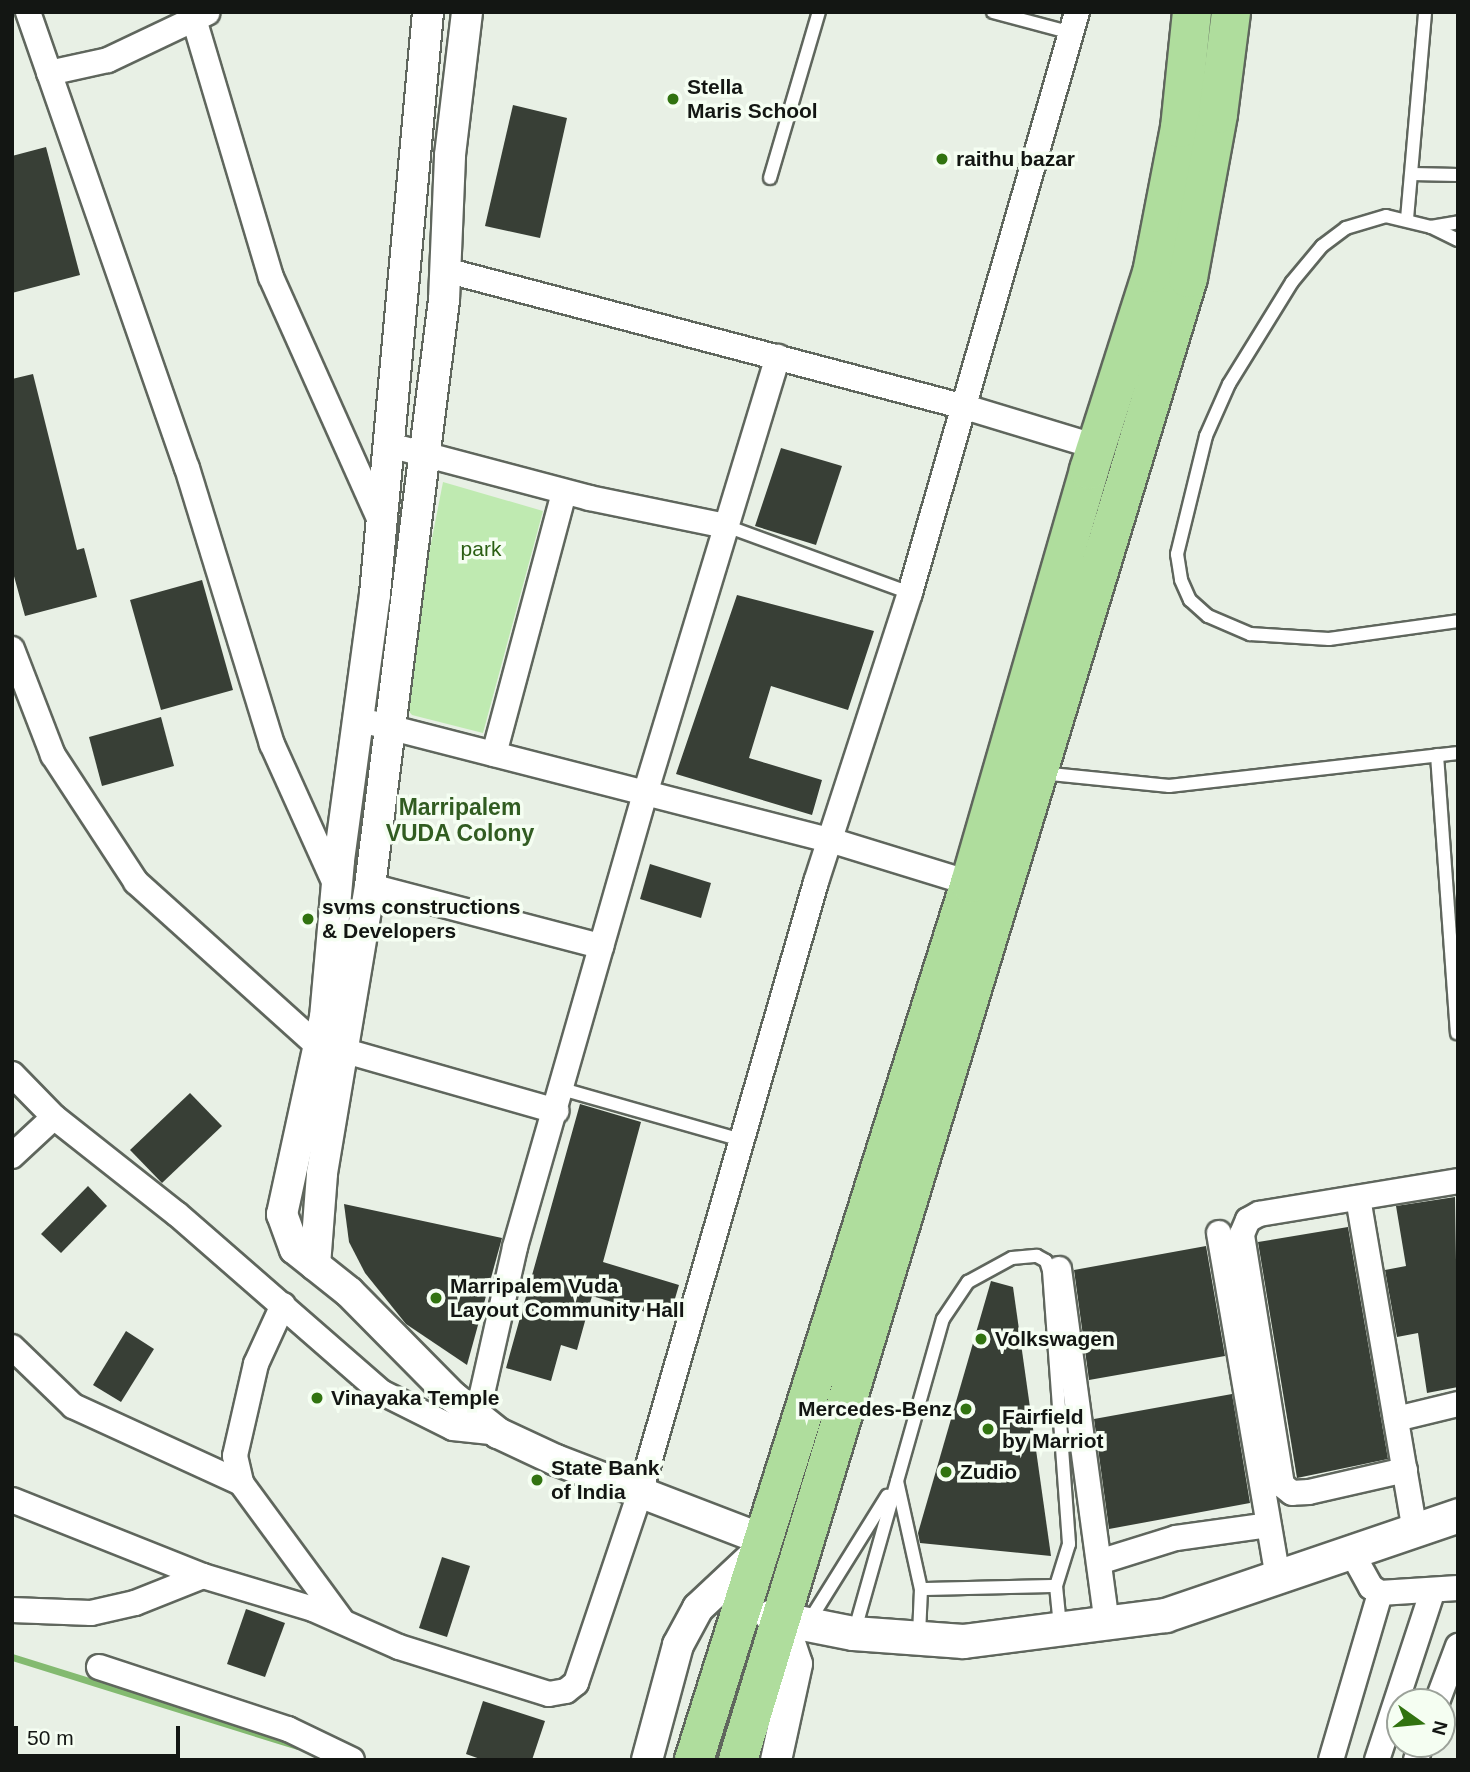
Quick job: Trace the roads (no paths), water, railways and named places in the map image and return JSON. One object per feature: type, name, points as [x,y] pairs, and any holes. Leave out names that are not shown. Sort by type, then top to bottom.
[{"type":"main road","points":[[737,1760],[794,1623],[1021,769],[1097,447],[1152,273],[1180,128],[1192,12]]},
{"type":"main road","points":[[694,1760],[970,883],[1021,769],[1188,278],[1218,114],[1231,12]]},
{"type":"main road","points":[[794,1623],[853,1633],[963,1641],[1165,1615],[1458,1515]]},
{"type":"street","points":[[28,12],[187,468],[272,744],[337,888]]},
{"type":"street","points":[[330,1048],[337,888],[375,594],[379,518],[389,445],[428,12]]},
{"type":"street","points":[[467,12],[450,155],[445,270],[370,886],[330,1048],[282,1214],[295,1249],[488,1424],[555,1460],[641,1490],[760,1545],[698,1608],[678,1645],[647,1760]]},
{"type":"street","points":[[49,72],[108,60],[201,16],[271,276],[379,518]]},
{"type":"street","points":[[12,1500],[203,1576],[344,1623],[399,1647],[549,1694],[566,1691],[583,1672],[641,1490],[830,841],[910,593],[1075,22]]},
{"type":"street","points":[[445,270],[965,407],[1097,447]]},
{"type":"street","points":[[488,1424],[515,1247],[645,793],[778,357]]},
{"type":"street","points":[[389,445],[564,492],[726,526]]},
{"type":"street","points":[[494,754],[564,492]]},
{"type":"street","points":[[12,649],[53,755],[136,883],[330,1048],[559,1100]]},
{"type":"street","points":[[359,720],[830,841],[970,883]]},
{"type":"street","points":[[370,886],[601,946]]},
{"type":"street","points":[[12,1074],[54,1117],[283,1305],[382,1392],[453,1428],[488,1424]]},
{"type":"street","points":[[12,1156],[54,1117]]},
{"type":"street","points":[[1405,1470],[1309,1492],[1293,1493],[1282,1485],[1242,1234],[1248,1220],[1259,1214],[1458,1181]]},
{"type":"street","points":[[1358,1198],[1415,1531]]},
{"type":"street","points":[[1219,1233],[1278,1577]]},
{"type":"street","points":[[1059,1269],[1107,1624]]},
{"type":"street","points":[[283,1305],[256,1364],[235,1457],[241,1483],[309,1581],[344,1623]]},
{"type":"street","points":[[12,1347],[73,1406],[241,1483]]},
{"type":"street","points":[[1396,1419],[1458,1404]]},
{"type":"street","points":[[1098,1562],[1176,1538],[1268,1525]]},
{"type":"street","points":[[1352,1553],[1371,1587],[1380,1593],[1446,1589],[1377,1760]]},
{"type":"street","points":[[12,1611],[91,1613],[135,1603],[203,1576]]},
{"type":"street","points":[[1331,1760],[1380,1593]]},
{"type":"street","points":[[742,1609],[794,1623],[797,1664],[776,1760]]},
{"type":"street","points":[[1442,1688],[1458,1646]]},
{"type":"street","points":[[99,1667],[288,1729],[352,1760]]},
{"type":"lane","points":[[770,178],[819,12]]},
{"type":"lane","points":[[993,12],[1075,22]]},
{"type":"lane","points":[[1407,219],[1425,12]]},
{"type":"lane","points":[[1412,174],[1458,175]]},
{"type":"lane","points":[[1458,240],[1407,219],[1369,218],[1346,228],[1322,246],[1292,282],[1229,384],[1206,436],[1177,554],[1181,580],[1190,600],[1208,616],[1250,634],[1329,639],[1458,621]]},
{"type":"lane","points":[[1431,227],[1458,222]]},
{"type":"lane","points":[[726,526],[910,593]]},
{"type":"lane","points":[[1021,769],[1169,786],[1458,753]]},
{"type":"lane","points":[[1437,755],[1457,1034]]},
{"type":"lane","points":[[559,1100],[741,1140]]},
{"type":"lane","points":[[853,1633],[943,1319],[954,1297],[968,1282],[1012,1258],[1037,1256],[1046,1261],[1069,1545],[1056,1586],[1060,1630]]},
{"type":"lane","points":[[794,1623],[897,1480]]},
{"type":"lane","points":[[897,1480],[921,1589],[918,1638]]},
{"type":"lane","points":[[921,1589],[1056,1586]]},
{"type":"waterway","points":[[12,1657],[297,1746]]},
{"type":"place","name":"Stella Maris School","points":[[673,99]]},
{"type":"place","name":"raithu bazar","points":[[942,159]]},
{"type":"place","name":"svms constructions & Developers","points":[[308,919]]},
{"type":"place","name":"Marripalem Vuda Layout Community Hall","points":[[436,1298]]},
{"type":"place","name":"Volkswagen","points":[[981,1339]]},
{"type":"place","name":"Vinayaka Temple","points":[[317,1398]]},
{"type":"place","name":"Mercedes-Benz","points":[[966,1409]]},
{"type":"place","name":"Fairfield by Marriot","points":[[988,1429]]},
{"type":"place","name":"Zudio","points":[[946,1472]]},
{"type":"place","name":"State Bank of India","points":[[537,1480]]},
{"type":"district","name":"Marripalem VUDA Colony","points":[[460,820]]},
{"type":"park label","name":"park","points":[[481,549]]}]
